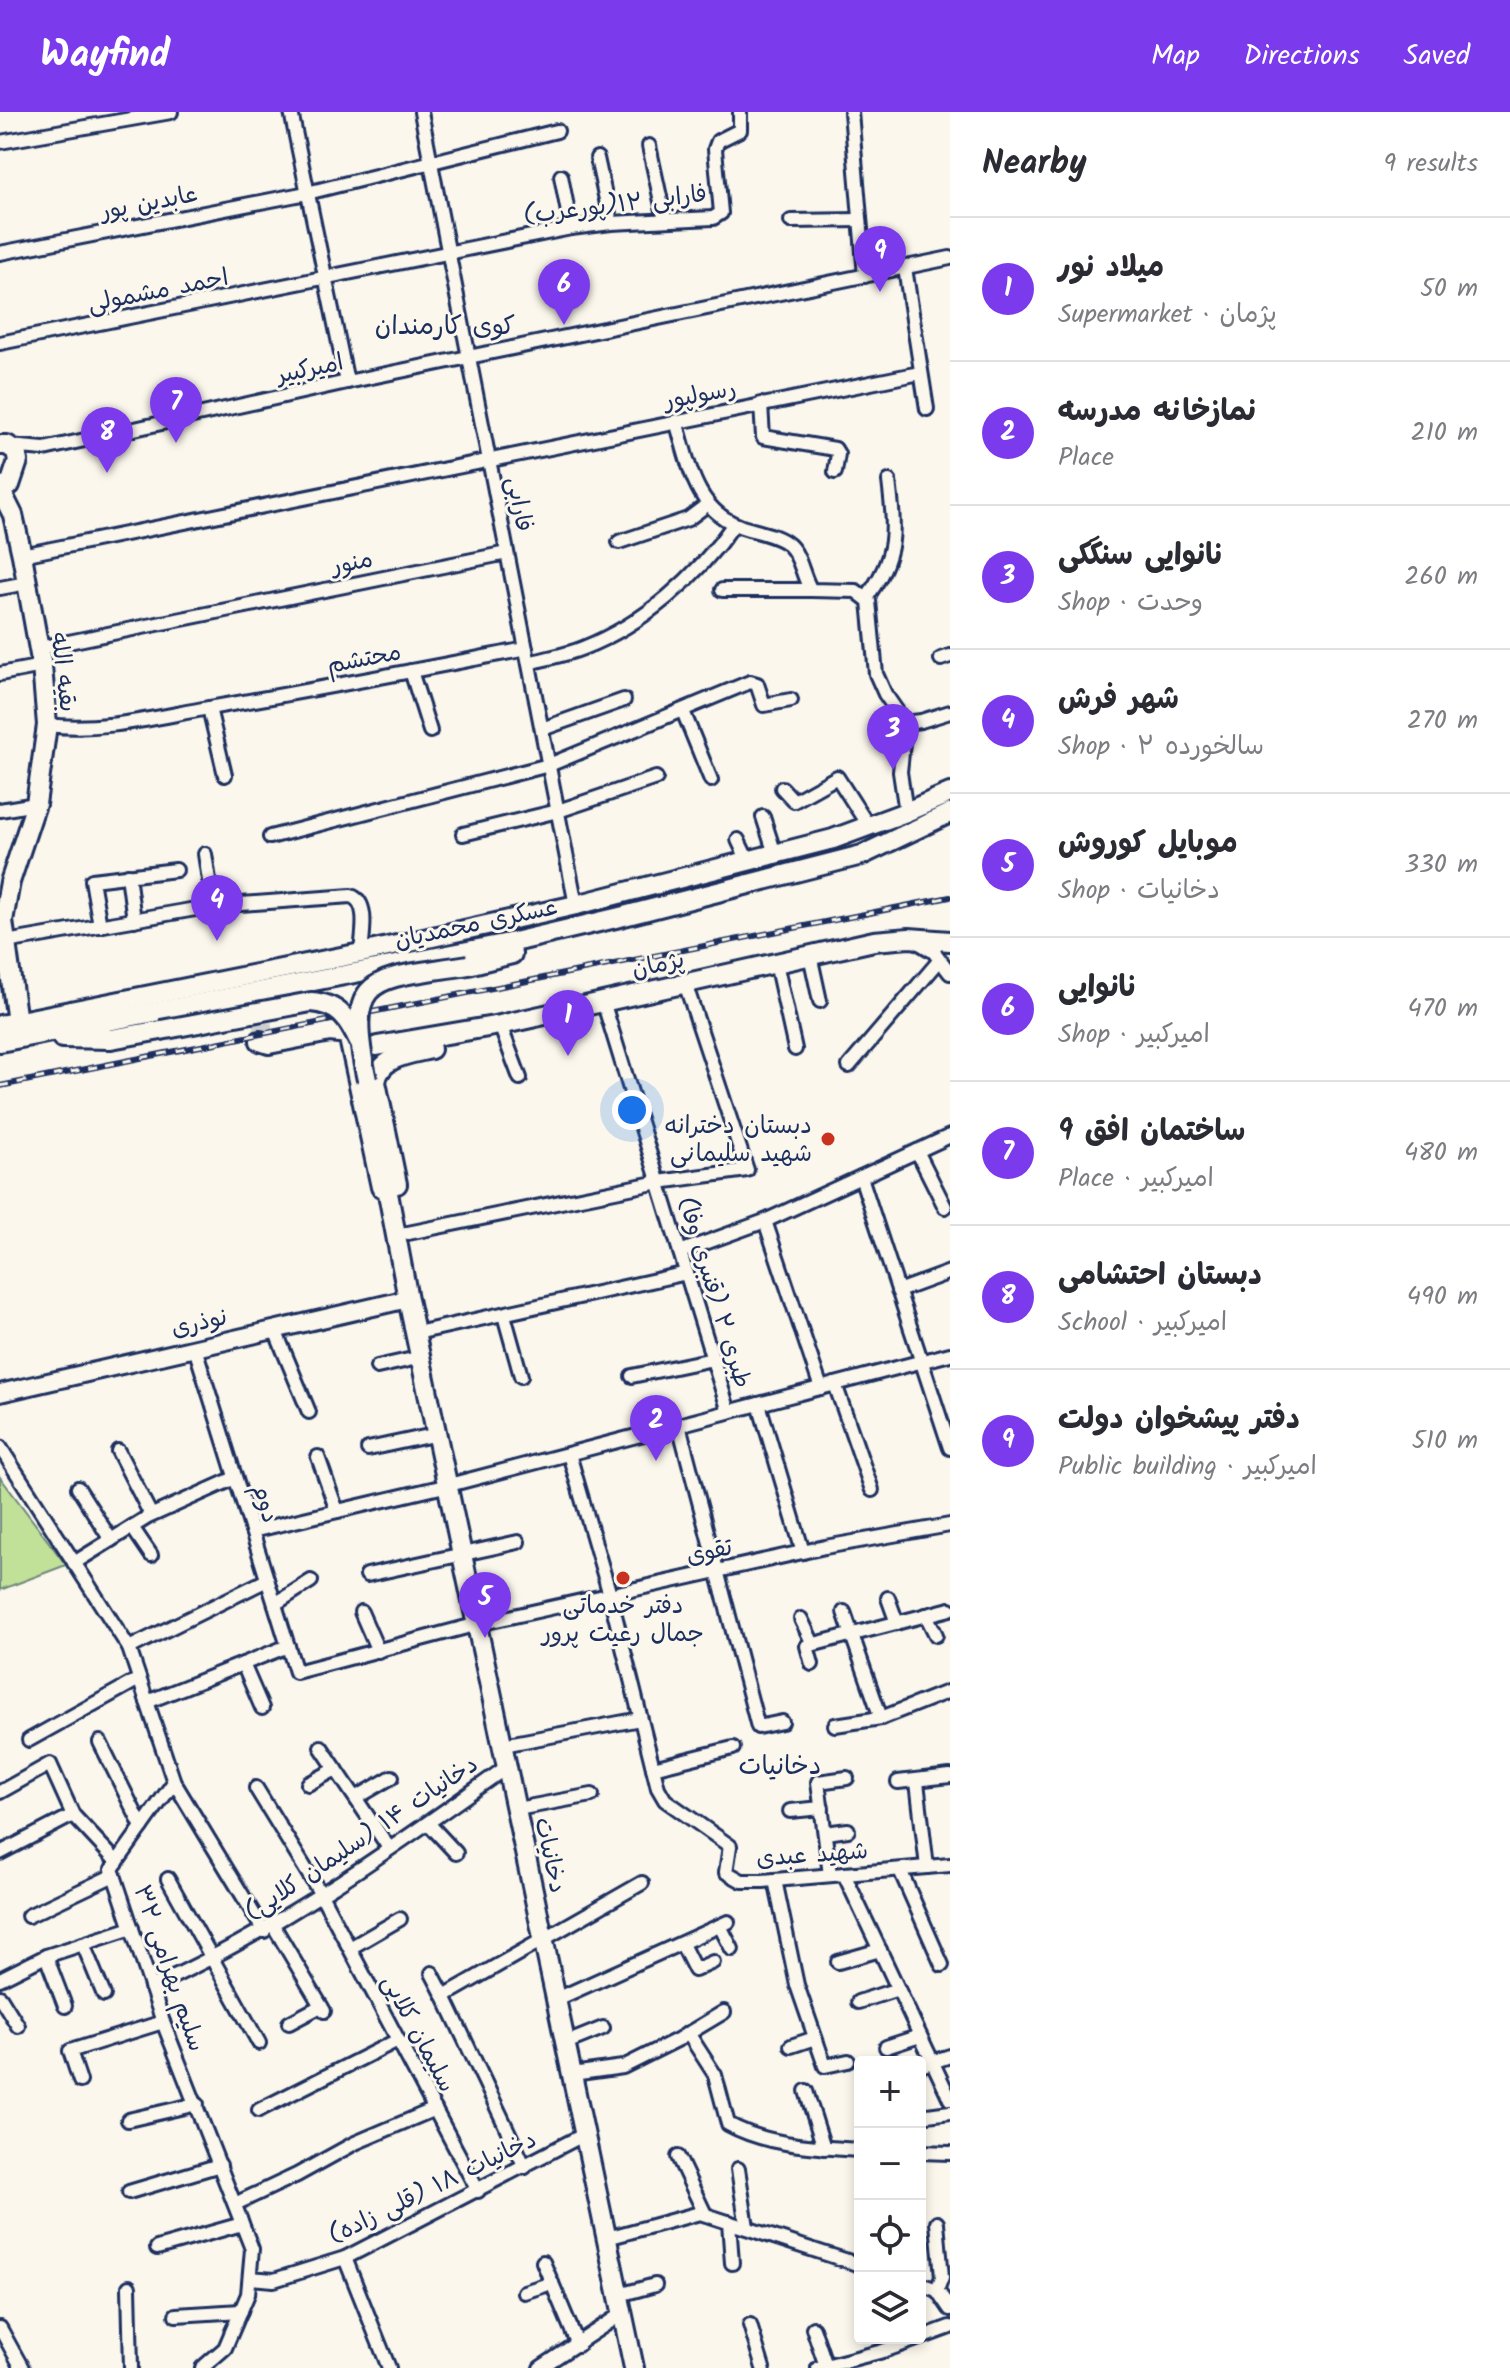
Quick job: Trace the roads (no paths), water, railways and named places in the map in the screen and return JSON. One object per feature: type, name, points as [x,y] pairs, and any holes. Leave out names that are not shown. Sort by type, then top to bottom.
[{"type":"main road","points":[[3,440],[17,453],[8,480]]},
{"type":"main road","name":"بقیه الله","points":[[8,480],[41,657],[47,725],[36,804],[10,882],[3,921],[13,1028]]},
{"type":"main road","name":"عسکری محمدیان","points":[[0,1042],[13,1028],[576,905],[833,839],[950,793]]},
{"type":"main road","name":"عسکری محمدیان","points":[[13,1028],[107,1021],[514,942],[862,855],[950,813]]},
{"type":"main road","points":[[576,905],[580,925]]},
{"type":"main road","points":[[406,1274],[395,1255],[361,1041],[360,1011],[366,991],[390,978],[468,965],[546,946],[620,917]]},
{"type":"main road","name":"پژمان","points":[[260,1041],[269,1044],[330,1032],[361,1041],[495,1026],[874,941],[909,938],[950,941]]},
{"type":"main road","points":[[296,991],[495,952],[514,942]]},
{"type":"main road","points":[[13,1028],[111,1039],[311,1002],[321,1003],[346,1016],[361,1041]]},
{"type":"main road","points":[[107,1021],[116,1026],[227,1006]]},
{"type":"main road","points":[[406,1274],[408,1233],[376,1082],[377,1072],[395,1059],[478,1035],[495,1026]]},
{"type":"main road","name":"دخانیات","points":[[361,1041],[387,1188],[421,1332],[422,1354]]},
{"type":"main road","name":"دخانیات","points":[[406,1274],[408,1299],[634,2368]]},
{"type":"street","points":[[0,142],[171,112]]},
{"type":"street","points":[[291,112],[347,382]]},
{"type":"street","name":"فارابی","points":[[421,112],[576,905]]},
{"type":"street","name":"فارابی ۱۲(پورعرب)","points":[[325,279],[571,228],[713,218],[721,213],[715,149],[718,141],[740,130],[740,112]]},
{"type":"street","points":[[851,112],[865,276]]},
{"type":"street","name":"عابدین پور","points":[[0,253],[307,193],[557,131]]},
{"type":"street","points":[[649,146],[665,220]]},
{"type":"street","points":[[597,158],[611,223]]},
{"type":"street","points":[[561,176],[571,228]]},
{"type":"street","points":[[791,221],[860,220]]},
{"type":"street","name":"امیرکبیر","points":[[3,440],[44,449],[469,356],[950,258]]},
{"type":"street","points":[[905,268],[927,409]]},
{"type":"street","name":"احمد مشمولی","points":[[0,343],[325,279]]},
{"type":"street","name":"رسولپور","points":[[22,555],[920,373]]},
{"type":"street","points":[[761,404],[763,437],[835,449],[838,454],[835,472]]},
{"type":"street","points":[[676,421],[696,490],[715,512],[734,524],[784,541],[793,548],[811,590]]},
{"type":"street","points":[[8,480],[44,449]]},
{"type":"street","points":[[866,598],[884,574],[893,539],[889,481]]},
{"type":"street","points":[[619,542],[688,519],[708,504]]},
{"type":"street","points":[[529,663],[583,648],[630,624],[676,591],[716,551],[734,524]]},
{"type":"street","name":"منور","points":[[0,674],[41,657],[206,614],[507,553]]},
{"type":"street","points":[[0,588],[27,583]]},
{"type":"street","points":[[722,590],[856,591],[866,598],[871,609],[876,674],[905,723],[900,772],[906,812]]},
{"type":"street","name":"محتشم","points":[[47,725],[72,728],[105,725],[526,649]]},
{"type":"street","points":[[411,671],[430,731]]},
{"type":"street","points":[[270,837],[549,765],[754,681],[764,705],[791,700]]},
{"type":"street","points":[[542,729],[624,700]]},
{"type":"street","points":[[209,708],[225,775]]},
{"type":"street","points":[[683,711],[711,780]]},
{"type":"street","points":[[905,723],[950,712]]},
{"type":"street","points":[[782,788],[794,801],[837,777],[869,827]]},
{"type":"street","points":[[463,834],[558,811],[656,778]]},
{"type":"street","points":[[0,810],[36,804]]},
{"type":"street","points":[[763,817],[775,854]]},
{"type":"street","points":[[738,840],[748,861]]},
{"type":"street","points":[[205,854],[213,906]]},
{"type":"street","points":[[100,926],[92,880],[176,870]]},
{"type":"street","points":[[128,875],[134,920]]},
{"type":"street","points":[[5,954],[100,926],[213,906],[351,896],[358,898],[363,906],[361,953]]},
{"type":"street","points":[[909,938],[934,952],[950,973]]},
{"type":"street","points":[[810,955],[820,1001]]},
{"type":"street","points":[[849,1066],[939,961]]},
{"type":"street","points":[[776,963],[795,1049]]},
{"type":"street","points":[[408,1233],[659,1182],[747,1170],[685,983]]},
{"type":"street","name":"طبری ۲ (قنبری وفا)","points":[[603,1001],[729,1412]]},
{"type":"street","points":[[495,1026],[520,1078]]},
{"type":"street","points":[[680,1252],[765,1221],[950,1136]]},
{"type":"street","points":[[917,1151],[945,1207]]},
{"type":"street","points":[[861,1177],[950,1448]]},
{"type":"street","points":[[765,1221],[821,1388]]},
{"type":"street","points":[[898,1291],[950,1272]]},
{"type":"street","points":[[421,1332],[687,1273]]},
{"type":"street","name":"نوذری","points":[[0,1393],[408,1299]]},
{"type":"street","points":[[504,1315],[521,1376]]},
{"type":"street","points":[[275,1330],[309,1412]]},
{"type":"street","name":"دوم","points":[[195,1348],[296,1672]]},
{"type":"street","points":[[377,1367],[422,1354]]},
{"type":"street","points":[[252,1531],[449,1485],[950,1354]]},
{"type":"street","points":[[632,1376],[713,1359]]},
{"type":"street","points":[[835,1384],[872,1490]]},
{"type":"street","points":[[759,1404],[803,1552]]},
{"type":"street","points":[[679,1425],[758,1727],[782,1722]]},
{"type":"street","points":[[368,1449],[438,1434]]},
{"type":"street","points":[[0,1447],[129,1648],[174,1782],[322,2008],[289,2023]]},
{"type":"street","points":[[118,1451],[151,1515]]},
{"type":"street","name":"شهید عبدی","points":[[569,1454],[610,1595],[653,1768],[665,1800],[730,1846],[726,1872],[742,1881],[775,1880],[950,1865]]},
{"type":"street","points":[[318,1457],[337,1511]]},
{"type":"street","points":[[0,1468],[15,1472]]},
{"type":"street","points":[[74,1563],[151,1515],[235,1478]]},
{"type":"street","points":[[78,1488],[111,1540]]},
{"type":"street","name":"تقوی","points":[[296,1672],[478,1624],[803,1552],[950,1525]]},
{"type":"street","points":[[132,1527],[151,1555]]},
{"type":"street","points":[[367,1575],[518,1542]]},
{"type":"street","points":[[129,1648],[267,1580]]},
{"type":"street","points":[[275,1604],[311,1581]]},
{"type":"street","points":[[888,1598],[897,1623]]},
{"type":"street","points":[[810,1645],[950,1609]]},
{"type":"street","points":[[361,1612],[378,1651]]},
{"type":"street","points":[[844,1612],[881,1718]]},
{"type":"street","points":[[926,1615],[936,1635]]},
{"type":"street","points":[[801,1619],[810,1645],[812,1664]]},
{"type":"street","points":[[147,1702],[288,1646]]},
{"type":"street","points":[[243,1664],[262,1708]]},
{"type":"street","points":[[29,1740],[139,1679]]},
{"type":"street","points":[[835,1725],[881,1718],[947,1692]]},
{"type":"street","points":[[503,1745],[640,1719]]},
{"type":"street","points":[[100,1742],[142,1827]]},
{"type":"street","points":[[321,1747],[389,1848]]},
{"type":"street","points":[[653,1768],[733,1748]]},
{"type":"street","points":[[0,1792],[50,1764],[73,1815],[116,1868],[28,1916]]},
{"type":"street","name":"دخانیات ۱۴ (سلیمان کلایی)","points":[[151,1987],[212,1959],[322,1896],[508,1766]]},
{"type":"street","points":[[308,1784],[336,1769]]},
{"type":"street","points":[[898,1782],[950,1776]]},
{"type":"street","points":[[356,1798],[392,1777]]},
{"type":"street","points":[[830,1875],[818,1782],[847,1778]]},
{"type":"street","name":"سلیم بهرامی ۳۲","points":[[174,1782],[116,1868],[163,2022],[252,2249],[248,2294],[225,2348],[210,2366]]},
{"type":"street","points":[[917,1782],[927,1867]]},
{"type":"street","name":"سلیمان کلایی","points":[[256,1788],[322,1896],[478,2191]]},
{"type":"street","points":[[517,1809],[592,1795]]},
{"type":"street","points":[[790,1811],[822,1808]]},
{"type":"street","points":[[0,1853],[73,1815]]},
{"type":"street","points":[[428,1823],[456,1853]]},
{"type":"street","points":[[825,1833],[848,1830]]},
{"type":"street","points":[[900,1870],[942,1965]]},
{"type":"street","points":[[844,1874],[920,2036],[924,2056]]},
{"type":"street","points":[[168,1879],[259,2043]]},
{"type":"street","points":[[775,1880],[797,1985],[825,2066],[848,2061]]},
{"type":"street","points":[[444,1996],[642,1883]]},
{"type":"street","points":[[350,1948],[400,1919]]},
{"type":"street","points":[[557,1999],[724,1924],[732,1949]]},
{"type":"street","points":[[0,1979],[46,1956],[132,1928]]},
{"type":"street","points":[[83,1944],[104,1995]]},
{"type":"street","points":[[682,1944],[695,1970],[713,1962]]},
{"type":"street","points":[[838,1962],[880,1950]]},
{"type":"street","points":[[46,1956],[65,2006]]},
{"type":"street","points":[[432,1973],[525,2167]]},
{"type":"street","points":[[858,2002],[898,1989]]},
{"type":"street","points":[[0,1997],[18,2026]]},
{"type":"street","points":[[572,2074],[623,2067],[724,2012]]},
{"type":"street","points":[[80,2081],[70,2051],[163,2022]]},
{"type":"street","points":[[566,2043],[603,2028]]},
{"type":"street","points":[[688,2033],[715,2075],[728,2124],[741,2131],[799,2146],[854,2150]]},
{"type":"street","points":[[886,2047],[920,2036]]},
{"type":"street","points":[[791,2046],[815,2038]]},
{"type":"street","points":[[259,2110],[398,2040]]},
{"type":"street","points":[[950,2056],[926,2064],[950,2099]]},
{"type":"street","points":[[806,2091],[824,2148]]},
{"type":"street","points":[[128,2120],[197,2104]]},
{"type":"street","points":[[235,2204],[355,2143],[435,2109]]},
{"type":"street","points":[[926,2115],[950,2112]]},
{"type":"street","name":"دخانیات ۱۸ (قلی زاده)","points":[[250,2278],[274,2280],[345,2258],[585,2134]]},
{"type":"street","points":[[926,2152],[950,2153]]},
{"type":"street","points":[[678,2157],[705,2214]]},
{"type":"street","points":[[129,2192],[220,2165]]},
{"type":"street","points":[[738,2169],[747,2227]]},
{"type":"street","points":[[607,2238],[700,2213],[854,2263]]},
{"type":"street","points":[[729,2222],[732,2263]]},
{"type":"street","points":[[937,2223],[943,2280],[950,2309]]},
{"type":"street","points":[[157,2248],[242,2224]]},
{"type":"street","points":[[345,2258],[389,2368]]},
{"type":"street","points":[[543,2262],[578,2345]]},
{"type":"street","points":[[524,2292],[552,2283]]},
{"type":"street","points":[[540,2368],[578,2345],[621,2304],[655,2285]]},
{"type":"street","points":[[129,2287],[131,2368]]},
{"type":"street","points":[[176,2315],[241,2311]]},
{"type":"street","points":[[750,2325],[763,2368]]},
{"type":"street","points":[[926,2336],[950,2327]]},
{"type":"street","points":[[0,2328],[22,2368]]},
{"type":"street","points":[[813,2328],[822,2367],[861,2363],[906,2344]]},
{"type":"tunnel","points":[[260,1041],[263,1028],[261,1007],[268,998]]},
{"type":"railway","points":[[0,1086],[950,897]]},
{"type":"place","name":"دفتر پیشخوان دولت","points":[[880,292]]},
{"type":"place","name":"نانوایی","points":[[564,325]]},
{"type":"place","name":"ساختمان افق 9","points":[[176,443]]},
{"type":"place","name":"دبستان احتشامی","points":[[107,473]]},
{"type":"place","name":"نانوایی سنگکی","points":[[893,770]]},
{"type":"place","name":"شهر فرش","points":[[217,941]]},
{"type":"place","name":"میلاد نور","points":[[568,1056]]},
{"type":"place","name":"دبستان دخترانه شهید سلیمانی","points":[[828,1139]]},
{"type":"place","name":"نمازخانه مدرسه","points":[[656,1461]]},
{"type":"place","name":"دفتر خدماتی جمال رعیت پرور","points":[[623,1578]]},
{"type":"place","name":"موبایل کوروش","points":[[485,1638]]},
{"type":"district","name":"کوی کارمندان","points":[[445,325]]},
{"type":"district","name":"دخانیات","points":[[780,1765]]}]
